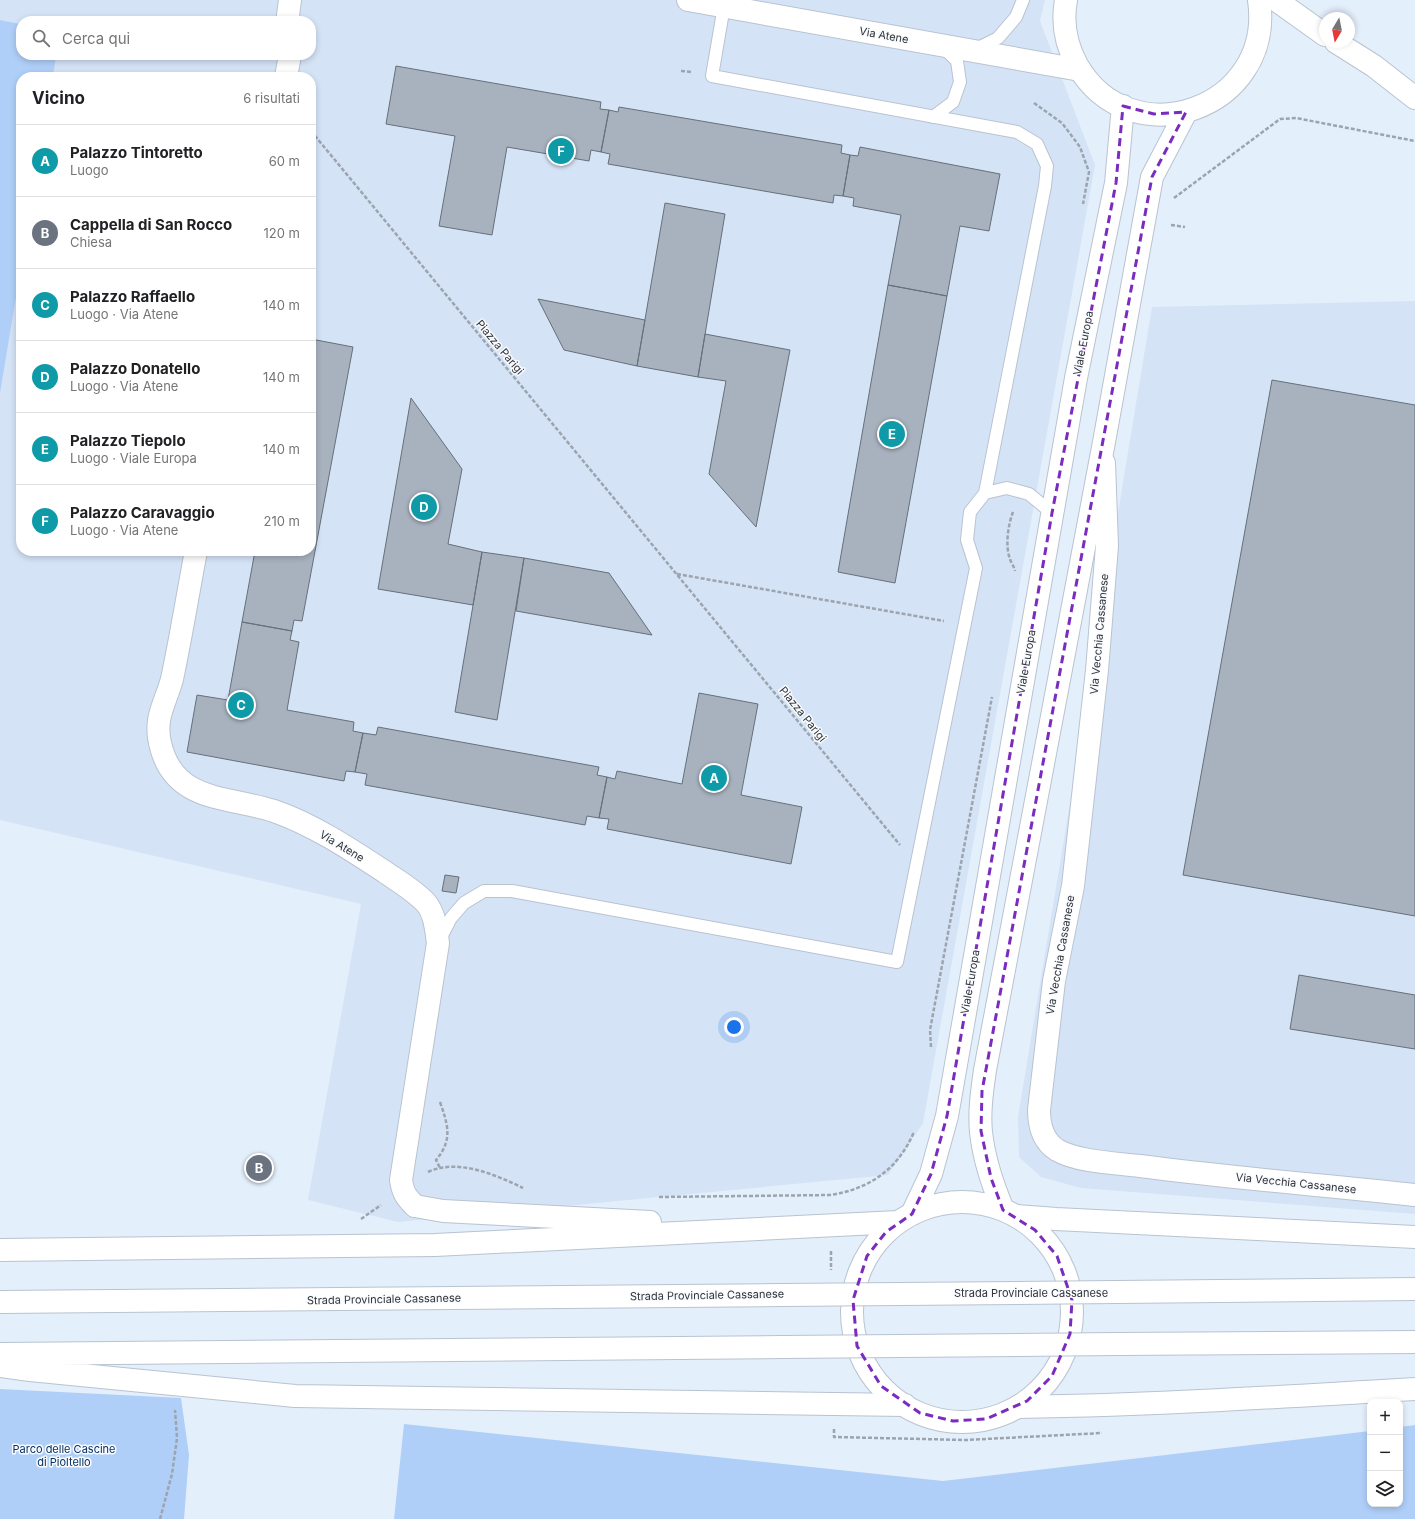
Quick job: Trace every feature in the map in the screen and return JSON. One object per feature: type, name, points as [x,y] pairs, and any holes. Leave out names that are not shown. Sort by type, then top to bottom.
[{"type":"street","points":[[288,16],[290,0]]},
{"type":"street","name":"Via Atene","points":[[688,0],[1080,70]]},
{"type":"street","points":[[1066,0],[1064,19],[1066,33],[1074,58],[1080,70],[1089,81],[1110,100],[1138,111],[1154,114],[1186,112],[1199,108],[1222,94],[1241,75],[1249,64],[1258,38],[1260,18],[1259,0]]},
{"type":"street","points":[[1276,0],[1319,31]]},
{"type":"street","points":[[1346,48],[1374,66],[1415,98]]},
{"type":"street","points":[[287,72],[289,60]]},
{"type":"street","name":"Viale Europa","points":[[905,1218],[931,1174],[947,1116],[1076,378],[1116,183],[1123,106]]},
{"type":"street","points":[[1186,112],[1152,178],[1104,442],[984,1070],[981,1131],[991,1178],[1010,1213],[1035,1230],[1057,1256],[1067,1277],[1070,1288],[1072,1311],[1070,1334],[1058,1366],[1052,1376],[1036,1394],[1018,1407],[1002,1414],[986,1419],[952,1421],[920,1413],[905,1405],[881,1386],[863,1360],[854,1331],[852,1315],[855,1285],[867,1256],[886,1232],[905,1218],[932,1206],[961,1202],[975,1202],[1010,1213],[1415,1237]]},
{"type":"street","name":"Via Vecchia Cassanese","points":[[1104,442],[1107,546],[1098,662],[1072,886],[1054,981],[1048,1026],[1039,1110],[1039,1122],[1042,1132],[1048,1142],[1056,1149],[1080,1158],[1161,1169],[1415,1195]]},
{"type":"street","name":"Via Atene","points":[[195,556],[172,679],[160,712],[158,729],[160,743],[170,767],[189,786],[207,796],[272,811],[296,820],[326,836],[371,863],[403,885],[426,904],[435,920],[438,943],[401,1171],[401,1180],[409,1198]]},
{"type":"street","points":[[409,1198],[443,1211],[765,1229]]},
{"type":"street","points":[[0,1250],[435,1245],[765,1229],[905,1218]]},
{"type":"street","name":"Strada Provinciale Cassanese","points":[[0,1302],[1415,1289]]},
{"type":"street","points":[[0,1354],[1415,1342]]},
{"type":"street","points":[[0,1366],[295,1396],[905,1405]]},
{"type":"street","points":[[1018,1407],[1093,1406],[1238,1400],[1415,1389]]},
{"type":"lane","points":[[972,51],[998,38],[1016,17],[1023,0]]},
{"type":"lane","points":[[438,943],[451,918],[464,903],[484,891],[512,891],[897,962],[976,568],[967,540],[970,512],[985,493],[1045,186],[1047,166],[1037,144],[1017,132],[712,76],[724,6]]},
{"type":"lane","points":[[933,117],[953,102],[960,82],[957,61],[943,46]]},
{"type":"lane","points":[[985,493],[1008,488],[1029,494],[1052,513]]},
{"type":"path","points":[[1034,103],[1062,123],[1080,147],[1089,172],[1082,212],[1109,216]]},
{"type":"path","points":[[1173,205],[1174,199],[1280,119],[1296,118],[1415,141]]},
{"type":"path","name":"Piazza Parigi","points":[[316,137],[916,865]]},
{"type":"path","points":[[1171,225],[1172,218]]},
{"type":"path","points":[[1144,221],[1185,227]]},
{"type":"path","points":[[1014,575],[1014,567],[1010,561],[1008,553],[1008,534],[1012,515],[1022,492]]},
{"type":"path","points":[[677,574],[964,624]]},
{"type":"path","points":[[930,1052],[930,1030],[993,693]]},
{"type":"path","points":[[658,1197],[822,1195],[842,1193],[866,1185],[887,1171],[903,1152],[915,1130]]},
{"type":"path","points":[[360,1219],[409,1198],[429,1172],[440,1168],[455,1167],[473,1170],[495,1176],[524,1189]]},
{"type":"path","points":[[160,1519],[172,1474],[177,1438],[174,1384]]},
{"type":"path","points":[[834,1437],[966,1440],[1094,1433]]},
{"type":"highlighted area","points":[[1123,106],[1154,114],[1186,112],[1152,177],[982,1091],[981,1131],[991,1178],[1003,1210],[1035,1230],[1057,1256],[1072,1300],[1070,1334],[1052,1376],[1027,1401],[986,1419],[953,1421],[920,1413],[881,1386],[857,1346],[853,1300],[867,1256],[886,1232],[912,1214],[931,1174],[947,1116],[1052,513],[1116,183]]},
{"type":"shaded area","points":[[0,0],[1045,0],[1040,21],[1095,165],[923,1123],[888,1175],[398,1222],[308,1200],[361,904],[0,820],[0,378],[16,286],[16,556],[316,556],[316,72],[53,72],[55,60],[316,60],[316,16],[16,16],[16,23],[0,20]]},
{"type":"shaded area","points":[[1415,301],[1415,1214],[1081,1188],[1041,1177],[1019,1157],[1018,1117],[1152,307]]},
{"type":"green space","points":[[0,20],[16,23],[16,60],[55,60],[54,72],[16,72],[16,297],[0,393]]},
{"type":"green space","name":"Parco delle Cascine di Pioltello","points":[[0,1389],[181,1398],[189,1455],[184,1519],[0,1519]]},
{"type":"green space","points":[[404,1424],[943,1481],[1367,1431],[1367,1507],[1403,1507],[1403,1427],[1415,1425],[1415,1519],[394,1519]]},
{"type":"building","points":[[396,66],[601,102],[600,109],[609,110],[601,152],[591,150],[589,161],[507,147],[492,235],[439,226],[455,136],[386,124]]},
{"type":"building","points":[[619,107],[842,145],[841,153],[850,155],[843,196],[834,195],[833,203],[608,164],[610,154],[601,152],[609,110],[618,112]]},
{"type":"building","points":[[860,147],[1000,174],[989,231],[960,226],[947,296],[888,285],[901,215],[853,206],[854,198],[843,196],[850,155],[858,156]]},
{"type":"building","points":[[665,203],[725,214],[698,377],[637,366]]},
{"type":"building","points":[[888,285],[947,296],[895,583],[838,572]]},
{"type":"building","points":[[538,299],[645,320],[637,366],[564,350]]},
{"type":"building","points":[[705,334],[790,350],[756,527],[709,474],[726,381],[698,377]]},
{"type":"building","points":[[316,340],[353,347],[316,546]]},
{"type":"building","points":[[1272,380],[1415,405],[1415,916],[1183,875]]},
{"type":"building","points":[[411,398],[462,469],[448,544],[482,552],[473,605],[378,589]]},
{"type":"building","points":[[482,552],[524,558],[497,720],[455,712]]},
{"type":"building","points":[[254,556],[314,556],[302,621],[294,620],[292,631],[242,622]]},
{"type":"building","points":[[524,558],[609,573],[652,635],[516,611]]},
{"type":"building","points":[[242,622],[292,631],[290,640],[299,642],[287,710],[354,722],[353,731],[363,733],[355,772],[346,771],[344,781],[187,752],[197,695],[228,700]]},
{"type":"building","points":[[699,693],[758,704],[741,795],[802,807],[791,864],[607,829],[609,819],[599,818],[607,777],[615,779],[617,771],[682,784]]},
{"type":"building","points":[[378,727],[599,767],[597,775],[607,777],[599,818],[587,816],[585,825],[365,785],[367,774],[355,772],[363,733],[376,735]]},
{"type":"building","points":[[445,875],[459,877],[456,893],[442,891]]},
{"type":"building","points":[[1299,975],[1415,995],[1415,1049],[1290,1029]]},
{"type":"place","name":"Palazzo Caravaggio","points":[[561,151]]},
{"type":"place","name":"Palazzo Tiepolo","points":[[892,434]]},
{"type":"place","name":"Palazzo Donatello","points":[[424,507]]},
{"type":"place","name":"Palazzo Raffaello","points":[[241,705]]},
{"type":"place","name":"Palazzo Tintoretto","points":[[714,778]]},
{"type":"place","name":"Cappella di San Rocco","points":[[259,1168]]}]
